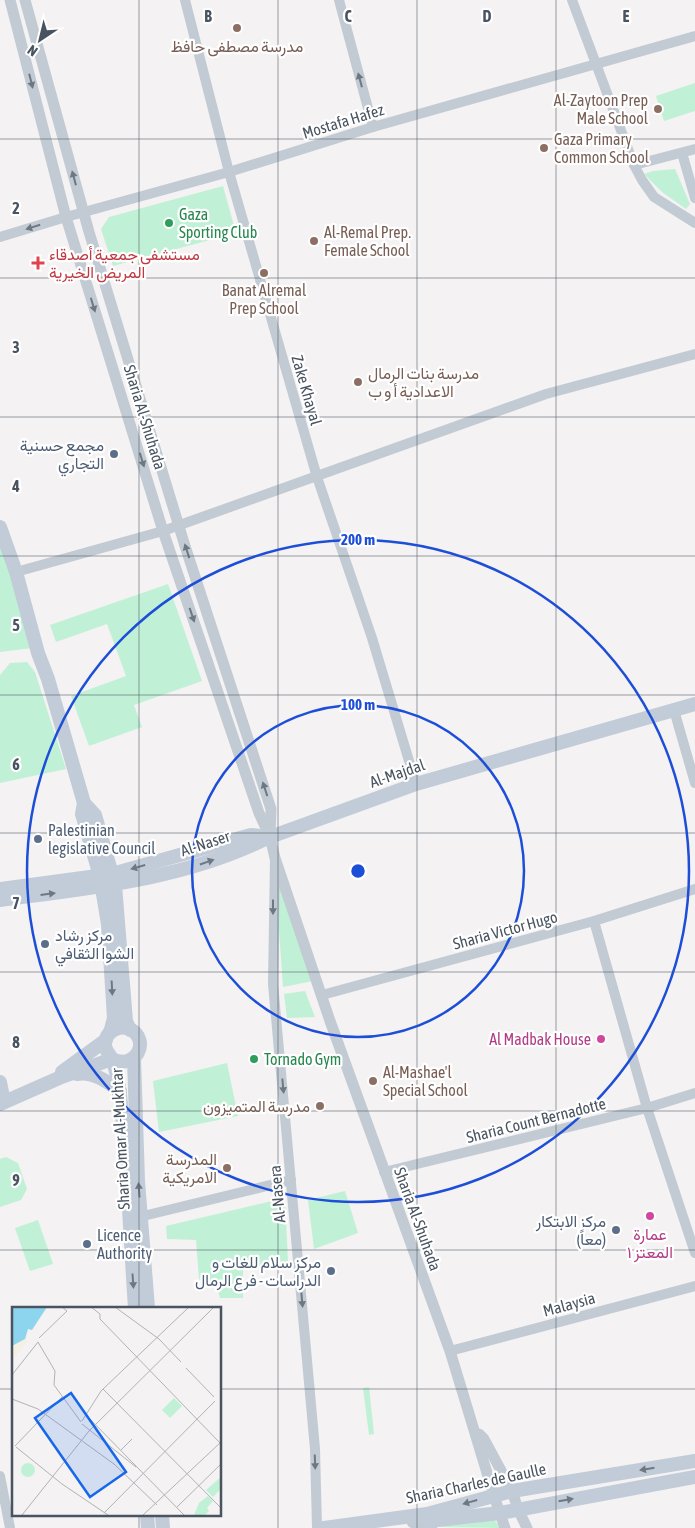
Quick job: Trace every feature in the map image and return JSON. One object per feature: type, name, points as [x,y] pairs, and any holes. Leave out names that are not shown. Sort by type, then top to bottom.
[{"type":"main road","points":[[0,527],[16,572],[38,653],[48,679],[84,803],[95,815],[107,880],[126,1021],[140,1043],[134,1058],[123,1062],[112,1059],[55,1080],[2,1103],[0,1082]]},
{"type":"main road","name":"Al-Majdal","points":[[107,880],[251,835],[270,837],[416,784],[695,704]]},
{"type":"main road","points":[[0,889],[107,880]]},
{"type":"main road","points":[[0,900],[107,880]]},
{"type":"main road","points":[[107,880],[114,1018],[106,1050],[112,1059]]},
{"type":"main road","points":[[55,1080],[119,1028],[130,1030]]},
{"type":"main road","name":"Sharia Omar Al-Mukhtar","points":[[134,1058],[135,1307]]},
{"type":"main road","name":"Sharia Omar Al-Mukhtar","points":[[112,1059],[120,1091],[124,1134],[148,1307]]},
{"type":"main road","points":[[55,1080],[84,1073],[110,1083],[120,1091]]},
{"type":"main road","name":"Sharia Charles de Gaulle","points":[[324,1528],[427,1514],[512,1491],[695,1462]]},
{"type":"main road","name":"Sharia Charles de Gaulle","points":[[390,1528],[412,1523],[500,1513],[695,1477]]},
{"type":"street","name":"Sharia Al-Shuhada","points":[[10,0],[66,217],[164,531],[259,813],[270,837],[275,858],[330,1020],[450,1351],[505,1528]]},
{"type":"street","name":"Sharia Al-Shuhada","points":[[25,0],[84,212],[179,525],[271,809],[270,837]]},
{"type":"street","name":"Zake Khayal","points":[[185,0],[229,172],[316,477],[372,638],[416,784]]},
{"type":"street","points":[[339,0],[373,127]]},
{"type":"street","points":[[572,0],[634,165],[642,180],[654,197],[695,223]]},
{"type":"street","name":"Mostafa Hafez","points":[[0,237],[229,172],[373,127],[695,36]]},
{"type":"street","points":[[634,165],[695,149]]},
{"type":"street","points":[[682,153],[695,198]]},
{"type":"street","points":[[16,572],[164,531],[546,394],[695,354]]},
{"type":"street","points":[[674,710],[695,783]]},
{"type":"street","name":"Al-Nasera","points":[[275,858],[273,984],[315,1449],[317,1528]]},
{"type":"street","name":"Sharia Victor Hugo","points":[[322,995],[594,921],[695,889]]},
{"type":"street","points":[[594,921],[647,1108],[695,1253]]},
{"type":"street","name":"Sharia Count Bernadotte","points":[[384,1172],[647,1108],[695,1093]]},
{"type":"street","points":[[135,1218],[291,1180]]},
{"type":"street","name":"Malaysia","points":[[450,1351],[695,1286]]},
{"type":"street","name":"Sharia Al-Shuhada","points":[[474,1430],[484,1440],[512,1491],[527,1528]]},
{"type":"street","points":[[0,1476],[10,1528]]},
{"type":"street","name":"Sharia Charles de Gaulle","points":[[412,1523],[432,1528]]},
{"type":"green space","points":[[695,83],[695,111],[664,121],[656,96]]},
{"type":"green space","points":[[675,169],[690,204],[686,209],[662,192],[644,174],[653,171]]},
{"type":"green space","name":"Gaza Sporting Club","points":[[223,186],[236,233],[113,266],[101,229],[109,217]]},
{"type":"green space","points":[[0,538],[33,648],[0,652]]},
{"type":"green space","points":[[168,584],[202,681],[134,705],[142,727],[89,746],[71,696],[126,676],[107,624],[56,642],[50,625]]},
{"type":"green space","points":[[27,662],[35,672],[66,769],[0,783],[0,675],[10,663]]},
{"type":"green space","points":[[281,885],[313,981],[283,987],[276,888]]},
{"type":"green space","points":[[305,991],[315,1017],[287,1018],[284,994]]},
{"type":"green space","points":[[227,1063],[238,1116],[159,1132],[153,1081]]},
{"type":"green space","points":[[6,1157],[18,1163],[27,1189],[21,1200],[0,1207],[0,1159]]},
{"type":"green space","points":[[345,1191],[358,1233],[314,1249],[308,1200]]},
{"type":"green space","points":[[285,1198],[288,1262],[243,1270],[243,1298],[220,1298],[216,1283],[199,1279],[196,1240],[167,1239],[166,1226]]},
{"type":"green space","points":[[38,1220],[53,1264],[30,1271],[15,1228]]},
{"type":"green space","points":[[369,1387],[374,1434],[369,1435],[363,1388]]},
{"type":"green space","points":[[492,1516],[500,1528],[439,1527]]},
{"type":"place","name":"مدرسة مصطفى حافظ","points":[[237,28]]},
{"type":"place","name":"Al-Zaytoon Prep Male School","points":[[658,109]]},
{"type":"place","name":"Gaza Primary Common School","points":[[544,148]]},
{"type":"place","name":"Gaza Sporting Club","points":[[169,223]]},
{"type":"place","name":"Al-Remal Prep. Female School","points":[[314,241]]},
{"type":"place","name":"مستشفى جمعية أصدقاء المريض الخيرية","points":[[38,263]]},
{"type":"place","name":"Banat Alremal Prep School","points":[[264,273]]},
{"type":"place","name":"مدرسة بنات الرمال الاعدادية أ و ب","points":[[358,382]]},
{"type":"place","name":"مجمع حسنية التجاري","points":[[114,454]]},
{"type":"place","name":"Palestinian legislative Council","points":[[38,839]]},
{"type":"place","name":"مركز رشاد الشوا الثقافي","points":[[45,944]]},
{"type":"place","name":"Al Madbak House","points":[[601,1039]]},
{"type":"place","name":"Tornado Gym","points":[[254,1059]]},
{"type":"place","name":"Al-Mashae'l Special School","points":[[373,1081]]},
{"type":"place","name":"مدرسة المتميزون","points":[[320,1106]]},
{"type":"place","name":"المدرسة الامريكية","points":[[227,1168]]},
{"type":"place","name":"عمارة المعتز ١","points":[[650,1216]]},
{"type":"place","name":"مركز الابتكار (معاً)","points":[[616,1230]]},
{"type":"place","name":"Licence Authority","points":[[87,1244]]},
{"type":"place","name":"مركز سلام للغات و الدراسات - فرع الرمال","points":[[331,1271]]}]
